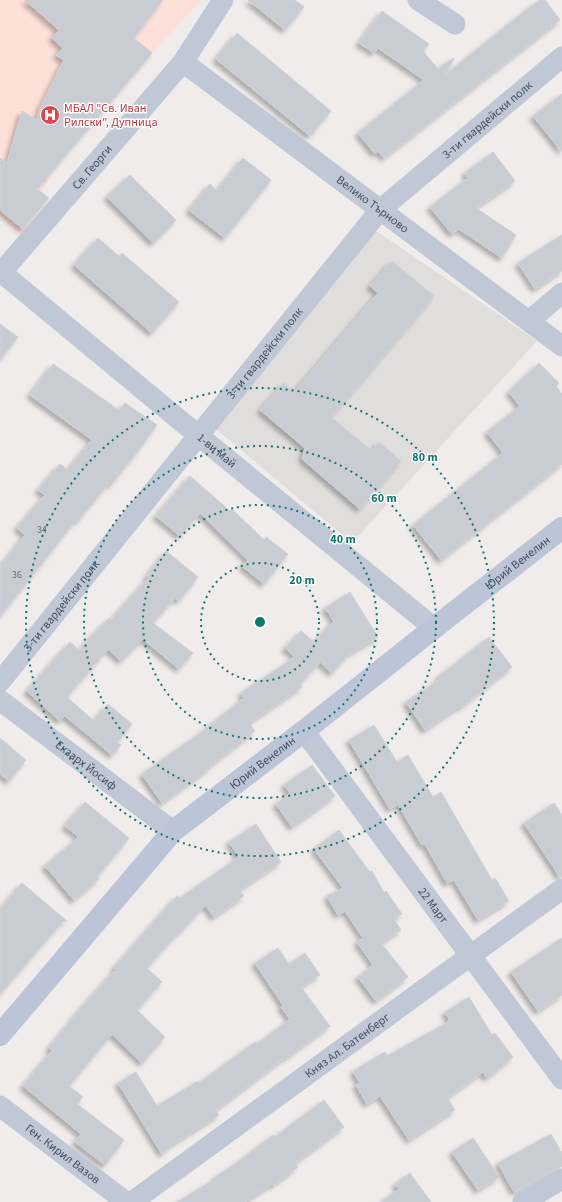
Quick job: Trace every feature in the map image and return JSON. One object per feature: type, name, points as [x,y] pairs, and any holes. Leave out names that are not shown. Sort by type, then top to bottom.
[{"type":"street","name":"Св. Георги","points":[[1,273],[183,62],[223,0]]},
{"type":"street","points":[[418,0],[456,24]]},
{"type":"street","name":"3-ти гвардейски полк","points":[[0,682],[380,210],[562,57]]},
{"type":"street","name":"Велико Търново","points":[[183,62],[562,346]]},
{"type":"street","name":"1-ви Май","points":[[1,273],[434,628]]},
{"type":"street","points":[[529,321],[562,293]]},
{"type":"street","name":"Юрий Венелин","points":[[0,1035],[173,830],[304,731],[434,628],[561,531]]},
{"type":"street","name":"Екзарх Йосиф","points":[[0,700],[173,830]]},
{"type":"street","name":"22 Март","points":[[304,731],[469,956],[562,1079]]},
{"type":"street","name":"Княз Ал. Батенберг","points":[[132,1202],[562,889]]},
{"type":"street","name":"Ген. Кирил Вазов","points":[[0,1106],[126,1202]]},
{"type":"street","points":[[523,1202],[562,1179]]},
{"type":"shaded area","name":"МБАЛ \"Св. Иван Рилски\", Дупница","points":[[0,0],[201,0],[152,53],[48,177],[24,237],[0,216]]},
{"type":"shaded area","points":[[375,230],[537,341],[352,543],[216,429]]},
{"type":"building","name":"МБАЛ \"Св. Иван Рилски\", Дупница","points":[[25,0],[163,0],[134,38],[152,53],[37,189],[49,198],[23,229],[0,210],[0,158],[7,163],[22,111],[37,120],[40,108],[64,60],[56,55],[63,48],[52,38],[59,30]]},
{"type":"building","points":[[248,0],[295,0],[304,7],[285,30]]},
{"type":"building","points":[[539,0],[545,0],[560,20],[384,158],[378,151],[375,154],[358,133],[424,80],[378,48],[374,53],[359,43],[382,11],[429,44],[423,51],[438,69],[453,58],[454,59],[445,75]]},
{"type":"building","points":[[237,33],[331,111],[310,136],[216,59]]},
{"type":"building","points":[[562,94],[562,152],[533,116]]},
{"type":"building","points":[[493,152],[515,181],[476,208],[516,235],[502,258],[459,229],[452,234],[430,207],[468,178],[465,173]]},
{"type":"building","points":[[243,158],[271,180],[225,238],[189,210],[210,184],[217,191]]},
{"type":"building","points":[[130,175],[176,220],[153,243],[107,197]]},
{"type":"building","points":[[562,235],[562,271],[535,289],[518,263]]},
{"type":"building","points":[[98,238],[119,256],[122,253],[179,302],[152,333],[74,265]]},
{"type":"building","points":[[392,261],[434,296],[331,417],[372,451],[379,442],[401,461],[360,509],[302,459],[305,448],[260,410],[284,383],[294,392],[378,293],[370,286]]},
{"type":"building","points":[[0,324],[18,337],[0,360]]},
{"type":"building","points":[[539,363],[559,383],[556,386],[562,394],[562,464],[441,560],[413,525],[503,453],[487,432],[520,406],[509,392]]},
{"type":"building","points":[[53,364],[119,410],[125,403],[157,425],[111,485],[109,483],[78,521],[76,520],[0,617],[0,567],[25,535],[17,528],[45,495],[38,490],[60,464],[68,470],[92,440],[30,395]]},
{"type":"building","points":[[190,476],[230,511],[232,509],[264,540],[266,537],[288,554],[264,584],[242,566],[248,560],[200,513],[180,536],[156,516]]},
{"type":"building","points":[[166,551],[198,577],[179,601],[175,598],[153,623],[193,653],[179,669],[143,639],[121,661],[108,649],[67,697],[94,721],[108,704],[132,724],[117,742],[121,745],[112,755],[65,716],[60,721],[27,691],[70,642],[79,650],[109,618],[111,620],[149,577],[147,576]]},
{"type":"building","points":[[350,592],[378,637],[349,654],[332,673],[320,662],[300,684],[302,687],[249,723],[255,731],[209,767],[210,768],[162,803],[142,774],[190,741],[244,698],[241,693],[295,657],[285,648],[301,631],[314,642],[334,621],[325,608]]},
{"type":"building","points":[[489,637],[512,667],[461,707],[460,706],[425,730],[406,702],[440,679],[438,677]]},
{"type":"building","points":[[374,725],[397,762],[408,755],[433,797],[441,792],[492,880],[495,878],[509,901],[478,920],[454,880],[447,883],[425,844],[422,845],[398,804],[390,809],[349,740]]},
{"type":"building","points":[[0,738],[26,760],[9,781],[0,774]]},
{"type":"building","points":[[312,765],[335,796],[292,827],[276,804],[290,793],[284,785]]},
{"type":"building","points":[[85,802],[129,838],[97,877],[99,879],[74,900],[45,866],[79,837],[65,826]]},
{"type":"building","points":[[554,803],[562,815],[562,877],[560,877],[524,823]]},
{"type":"building","points":[[256,824],[281,862],[239,890],[244,896],[214,917],[205,905],[147,968],[162,982],[137,1010],[165,1037],[142,1063],[112,1034],[69,1086],[83,1097],[77,1104],[124,1140],[105,1165],[75,1142],[81,1134],[23,1086],[52,1051],[49,1048],[83,1006],[177,896],[180,898],[239,857],[229,842]]},
{"type":"building","points":[[339,830],[370,872],[372,871],[384,893],[386,891],[402,914],[394,919],[401,930],[381,943],[408,977],[376,1001],[358,977],[373,965],[357,942],[363,938],[345,911],[338,915],[327,896],[343,888],[314,849]]},
{"type":"building","points":[[22,883],[67,921],[63,921],[0,994],[0,910]]},
{"type":"building","points":[[562,938],[562,995],[538,1011],[511,972]]},
{"type":"building","points":[[278,948],[289,964],[305,953],[320,975],[301,987],[330,1026],[216,1110],[219,1115],[174,1143],[162,1154],[118,1083],[136,1072],[157,1106],[198,1081],[199,1083],[255,1042],[257,1044],[290,1019],[281,1007],[283,1005],[255,963]]},
{"type":"building","points":[[469,997],[492,1035],[495,1033],[513,1057],[487,1078],[483,1072],[447,1098],[455,1110],[409,1140],[380,1096],[367,1104],[356,1085],[360,1083],[353,1071],[385,1052],[387,1056],[450,1021],[445,1012]]},
{"type":"building","points":[[324,1100],[344,1127],[295,1163],[298,1167],[274,1185],[272,1184],[245,1202],[177,1202],[215,1179],[214,1178],[238,1162],[273,1135],[275,1137]]},
{"type":"building","points":[[551,1134],[562,1153],[562,1166],[514,1192],[498,1163]]},
{"type":"building","points":[[473,1138],[499,1177],[478,1190],[452,1152]]},
{"type":"building","points":[[410,1173],[431,1202],[381,1202],[399,1189],[395,1184]]},
{"type":"place","name":"МБАЛ \"Св. Иван Рилски\", Дупница","points":[[50,115]]}]
